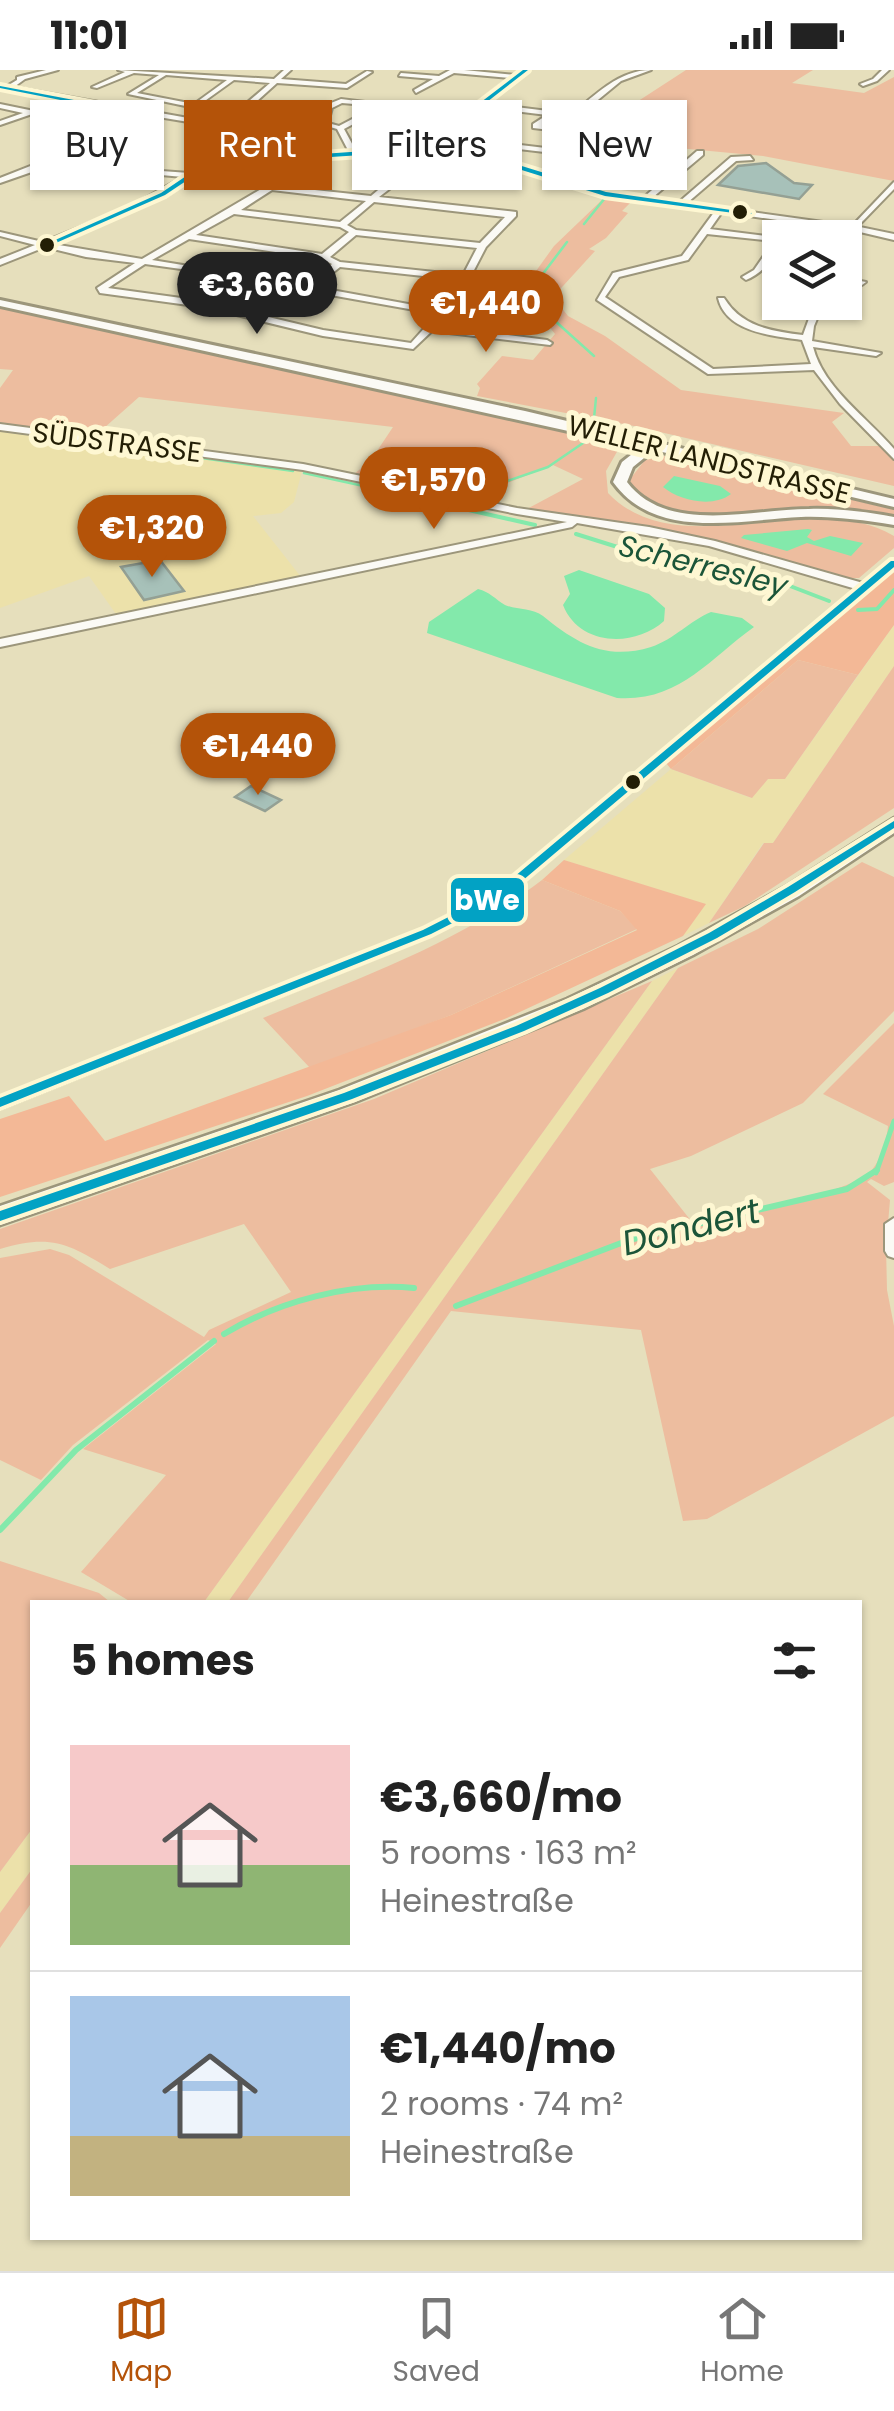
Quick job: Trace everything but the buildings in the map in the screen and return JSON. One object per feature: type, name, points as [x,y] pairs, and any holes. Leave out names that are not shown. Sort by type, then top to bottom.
[{"type":"main road","name":"WELLER LANDSTRASSE","points":[[0,303],[652,445],[892,503]]},
{"type":"main road","points":[[652,445],[628,465],[620,482],[629,496],[661,512],[716,518],[835,514],[894,521]]},
{"type":"main road","points":[[0,1216],[432,1062],[638,974],[708,940],[894,824]]},
{"type":"street","points":[[2,89],[22,80],[19,78],[55,70]]},
{"type":"street","points":[[194,77],[205,70]]},
{"type":"street","points":[[252,100],[288,70]]},
{"type":"street","points":[[486,100],[526,70]]},
{"type":"street","points":[[594,100],[619,80],[648,70]]},
{"type":"street","points":[[863,84],[886,70]]},
{"type":"street","points":[[94,87],[126,71],[347,86],[369,72]]},
{"type":"street","points":[[416,91],[454,71],[518,77]]},
{"type":"street","points":[[401,74],[444,78]]},
{"type":"street","points":[[163,75],[131,94],[182,107],[195,106],[231,80]]},
{"type":"street","points":[[2,89],[62,100]]},
{"type":"street","points":[[340,128],[384,105],[332,102],[324,124],[340,128],[352,151]]},
{"type":"street","points":[[0,106],[31,113],[0,123]]},
{"type":"street","points":[[687,164],[700,153]]},
{"type":"street","points":[[682,204],[734,159],[750,158]]},
{"type":"street","points":[[0,181],[30,170]]},
{"type":"street","points":[[687,175],[710,178]]},
{"type":"street","points":[[0,262],[164,194],[184,177]]},
{"type":"street","points":[[859,220],[894,184]]},
{"type":"street","points":[[271,187],[372,199],[513,214],[482,246],[444,312],[414,346],[323,334],[253,316],[100,290],[141,260],[236,212],[271,187]]},
{"type":"street","points":[[342,225],[381,190]]},
{"type":"street","points":[[590,190],[796,220]]},
{"type":"street","points":[[646,200],[657,190]]},
{"type":"street","points":[[720,210],[685,258],[616,275],[600,298],[710,372],[817,367]]},
{"type":"street","points":[[236,212],[342,225],[354,232],[482,246]]},
{"type":"street","points":[[862,229],[894,237]]},
{"type":"street","points":[[704,230],[780,239],[757,272],[746,277]]},
{"type":"street","points":[[324,257],[354,232]]},
{"type":"street","points":[[0,234],[444,312]]},
{"type":"street","points":[[190,236],[324,257],[338,264],[465,278]]},
{"type":"street","points":[[253,316],[288,287],[302,288],[338,264]]},
{"type":"street","points":[[722,300],[728,312],[754,328],[876,353]]},
{"type":"street","points":[[814,320],[807,340],[817,367],[894,456]]},
{"type":"street","points":[[430,328],[547,343]]},
{"type":"street","name":"SÜDSTRASSE","points":[[0,427],[304,467],[468,502],[711,543],[864,587]]},
{"type":"street","name":"SÜDSTRASSE","points":[[0,644],[588,521]]},
{"type":"street","points":[[0,1103],[428,932],[482,904],[518,879],[894,562]]},
{"type":"street","points":[[894,1224],[894,1252]]},
{"type":"shaded area","points":[[686,70],[813,70],[792,83],[864,93],[894,77],[894,181],[763,156],[687,149],[687,100],[640,100]]},
{"type":"shaded area","points":[[604,198],[631,202],[622,211],[628,213],[606,238],[589,249],[595,251],[553,297],[568,316],[605,336],[681,390],[844,413],[832,422],[851,446],[882,446],[894,461],[894,486],[634,426],[477,396],[477,384],[502,356],[533,360],[555,334],[525,296],[531,278],[554,246]]},
{"type":"shaded area","points":[[0,306],[609,439],[618,450],[606,471],[608,493],[637,514],[671,524],[708,526],[825,519],[861,523],[894,536],[894,548],[859,578],[849,578],[711,541],[525,510],[583,479],[553,465],[467,499],[353,475],[371,460],[393,427],[139,397],[95,436],[0,424],[0,388],[13,370],[0,369]]},
{"type":"shaded area","points":[[0,427],[303,467],[294,502],[281,513],[253,516],[301,577],[116,614],[89,576],[0,608]]},
{"type":"shaded area","points":[[671,455],[878,506],[888,508],[894,502],[894,517],[732,517],[671,512],[650,505],[627,483],[645,460]]},
{"type":"shaded area","points":[[674,476],[720,486],[731,494],[715,501],[687,499],[663,487]]},
{"type":"shaded area","points":[[812,530],[807,537],[814,541],[830,536],[863,543],[851,556],[807,543],[787,551],[741,538],[744,535]]},
{"type":"shaded area","points":[[579,570],[649,594],[665,608],[664,621],[652,630],[623,639],[581,629],[563,605],[570,594],[564,576]]},
{"type":"shaded area","points":[[894,572],[894,625],[858,675],[798,660],[671,769],[666,763]]},
{"type":"shaded area","points":[[478,589],[505,605],[539,613],[592,647],[620,652],[651,647],[711,612],[742,618],[754,627],[675,686],[639,697],[617,698],[427,633],[429,622]]},
{"type":"shaded area","points":[[894,625],[894,666],[773,843],[763,843],[709,923],[683,936],[705,904],[564,860],[671,769],[751,798],[768,779],[785,779]]},
{"type":"shaded area","points":[[798,660],[858,675],[785,779],[768,779],[752,798],[671,769]]},
{"type":"shaded area","points":[[894,666],[894,808],[745,906],[709,923],[764,843],[773,843]]},
{"type":"shaded area","points":[[564,860],[706,904],[683,936],[507,1018],[307,1096],[0,1197],[0,1119],[69,1096],[105,1141],[451,1015],[637,930],[620,911],[542,880]]},
{"type":"shaded area","points":[[862,862],[894,877],[894,1011],[803,1103],[691,1156],[650,1169],[692,1222],[815,1196],[859,1179],[878,1160],[888,1126],[823,1094],[894,1023],[894,1182],[884,1186],[871,1179],[867,1182],[890,1200],[886,1247],[887,1290],[894,1326],[894,1416],[707,1519],[683,1521],[641,1330],[451,1311],[247,1600],[229,1600],[678,968],[758,929]]},
{"type":"shaded area","points":[[542,880],[620,911],[637,929],[451,1015],[311,1069],[263,1018],[442,941]]},
{"type":"shaded area","points":[[678,968],[229,1600],[205,1600],[652,981]]},
{"type":"shaded area","points":[[652,981],[205,1600],[128,1600],[81,1572],[166,1475],[83,1449],[216,1344],[208,1340],[73,1445],[41,1480],[0,1460],[0,1258],[50,1249],[69,1255],[204,1337],[209,1330],[291,1292],[244,1224],[110,1269],[58,1244],[32,1242],[0,1249],[0,1229],[374,1099]]},
{"type":"shaded area","points":[[0,1561],[99,1593],[108,1600],[30,1600],[30,1832],[0,1872]]},
{"type":"shaded area","points":[[30,1832],[30,1872],[0,1913],[0,1872]]},
{"type":"shaded area","points":[[30,1872],[30,1905],[0,1948],[0,1913]]},
{"type":"waterway","points":[[584,224],[605,198]]},
{"type":"waterway","points":[[567,242],[539,279],[534,302],[594,356]]},
{"type":"waterway","points":[[594,418],[596,398]]},
{"type":"waterway","name":"Scherresley","points":[[0,430],[22,433]]},
{"type":"waterway","name":"Scherresley","points":[[51,437],[73,440]]},
{"type":"waterway","points":[[475,492],[548,467],[586,441]]},
{"type":"waterway","name":"Scherresley","points":[[95,443],[148,450]]},
{"type":"waterway","name":"Scherresley","points":[[174,454],[293,471]]},
{"type":"waterway","name":"Scherresley","points":[[304,473],[391,492]]},
{"type":"waterway","name":"Scherresley","points":[[380,490],[535,525]]},
{"type":"waterway","points":[[462,497],[482,490]]},
{"type":"waterway","name":"Scherresley","points":[[576,534],[643,555],[777,581],[829,601]]},
{"type":"waterway","name":"Scherresley","points":[[858,610],[877,609],[894,590]]},
{"type":"waterway","name":"Dondert","points":[[876,1173],[894,1121]]},
{"type":"waterway","name":"Dondert","points":[[456,1306],[629,1240],[847,1189],[877,1170]]},
{"type":"waterway","name":"Dondert","points":[[224,1334],[268,1312],[316,1296],[365,1288],[414,1288]]},
{"type":"waterway","name":"Dondert","points":[[0,1530],[76,1450],[214,1341]]},
{"type":"transit line","name":"bWe","points":[[487,100],[526,70]]},
{"type":"transit line","name":"bWe","points":[[0,87],[66,100]]},
{"type":"transit line","name":"bWe","points":[[47,245],[163,194],[209,163],[423,149],[487,157],[605,194],[749,213]]},
{"type":"transit line","name":"bWe","points":[[0,1103],[427,932],[482,904],[518,879],[894,563]]},
{"type":"transit line","name":"bWe","points":[[0,1216],[348,1096],[520,1029],[713,936],[894,824]]}]
